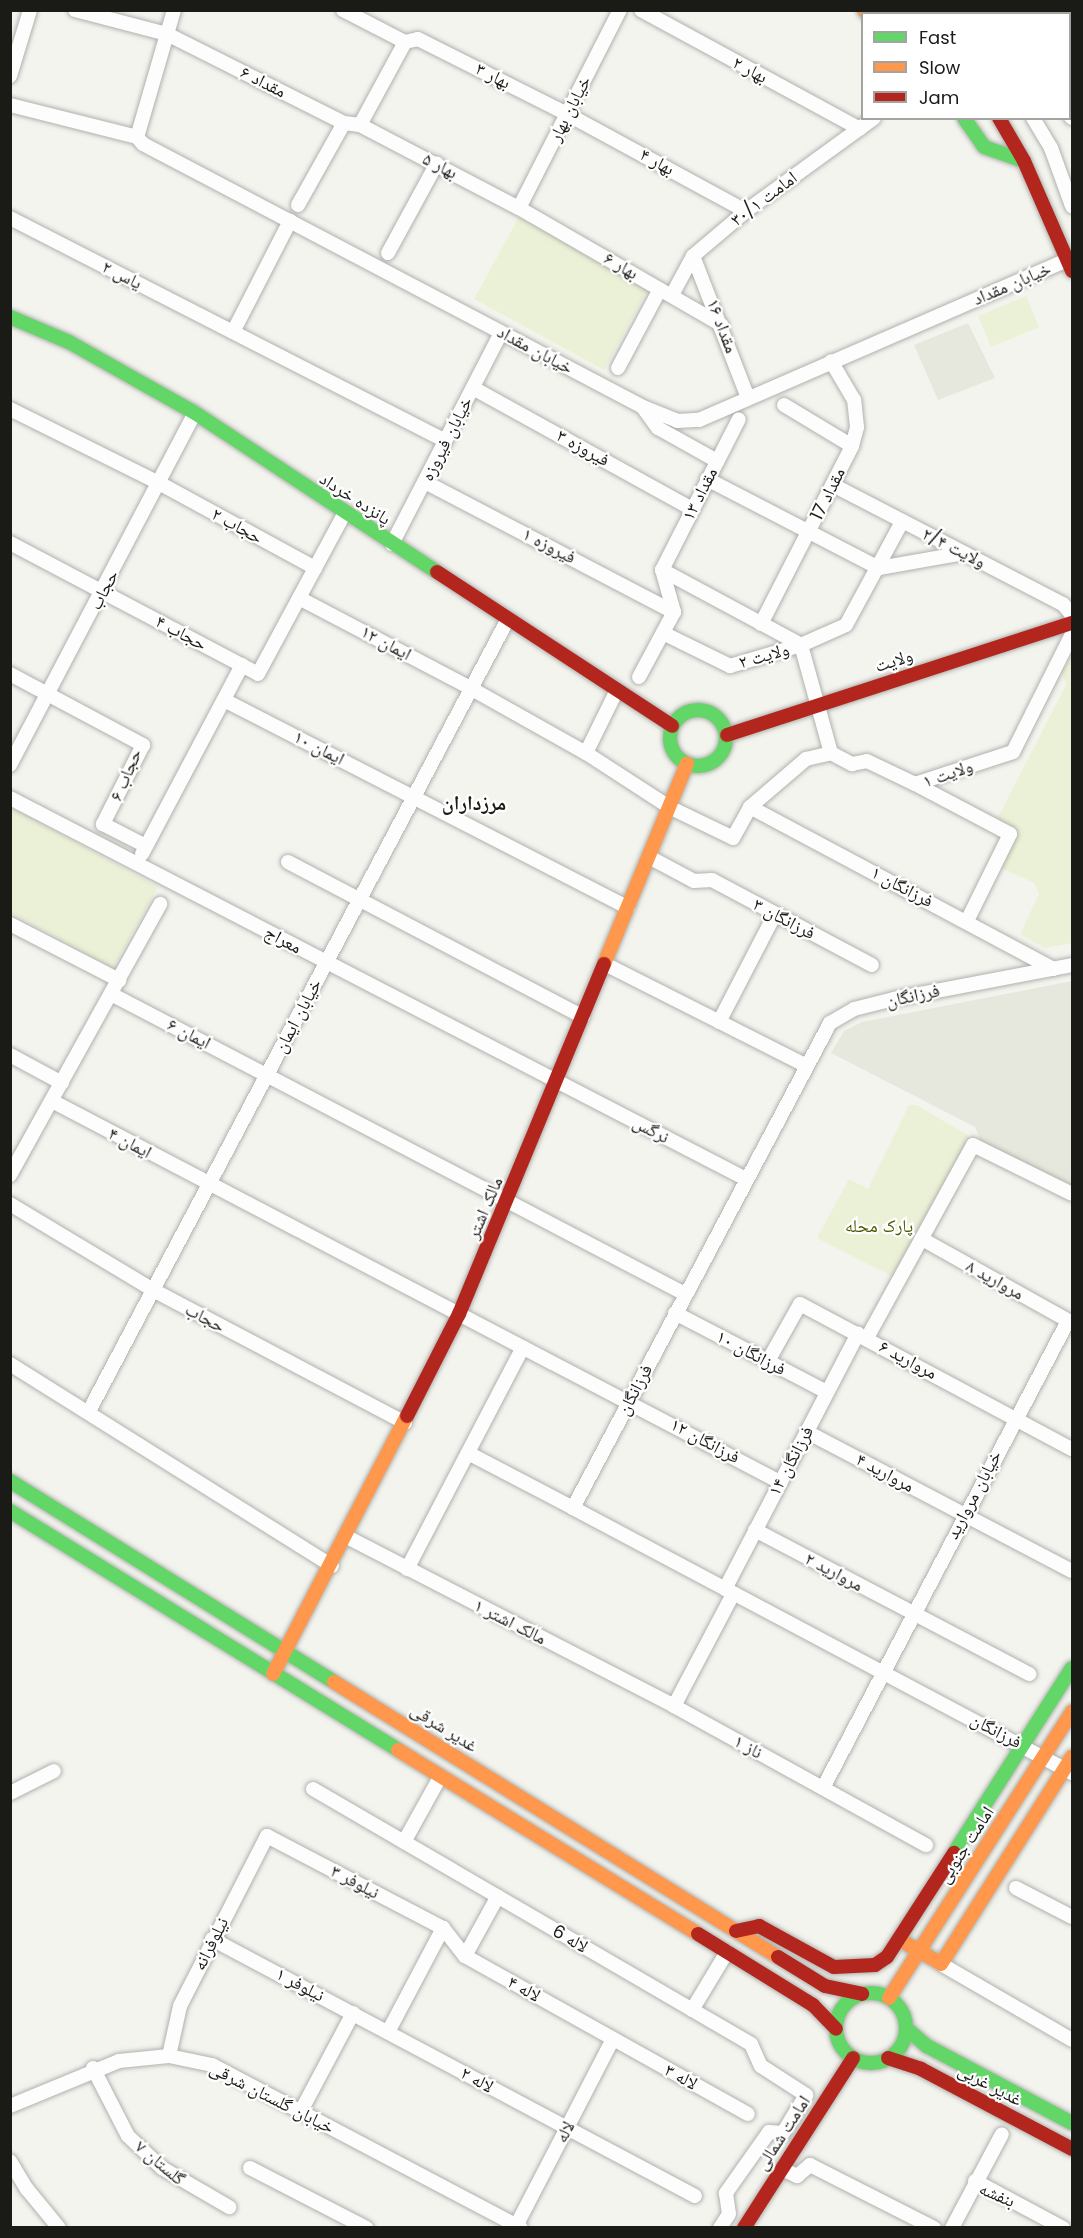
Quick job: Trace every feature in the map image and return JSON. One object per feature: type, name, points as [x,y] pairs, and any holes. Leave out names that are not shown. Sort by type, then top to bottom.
[{"type":"main road","points":[[965,120],[984,147],[1024,161]]},
{"type":"main road","points":[[1000,120],[1024,161],[1071,263]]},
{"type":"main road","name":"پانزده خرداد","points":[[10,317],[69,342],[195,413],[507,621],[672,726]]},
{"type":"main road","name":"ولایت","points":[[727,735],[1072,623]]},
{"type":"main road","points":[[702,710],[718,718],[727,735],[724,750],[714,762],[698,767],[687,764],[670,746],[672,726],[684,713],[702,710]]},
{"type":"main road","name":"مالک اشتر","points":[[273,1674],[347,1537],[459,1314],[508,1201],[687,764]]},
{"type":"main road","name":"غدیر شرقی","points":[[10,1481],[825,1986],[862,1994]]},
{"type":"main road","points":[[10,1511],[813,2005],[836,2029],[840,2044],[853,2058],[870,2062],[888,2058],[901,2046],[906,2028],[901,2011],[889,1998],[862,1994],[841,2010],[836,2029]]},
{"type":"main road","points":[[736,1931],[759,1926],[834,1967],[875,1965],[900,1940],[1072,1668]]},
{"type":"main road","name":"امامت جنوبی","points":[[889,1998],[1072,1712]]},
{"type":"main road","points":[[900,1940],[941,1964],[1069,1772],[1072,1756]]},
{"type":"main road","name":"غدیر غربی","points":[[906,2028],[927,2046],[1072,2123]]},
{"type":"main road","name":"امامت شمالی","points":[[745,2226],[853,2058]]},
{"type":"main road","name":"غدیر غربی","points":[[888,2058],[921,2069],[1072,2149]]},
{"type":"street","points":[[10,76],[30,10]]},
{"type":"street","name":"مقداد ۶","points":[[75,10],[167,34],[344,123],[360,125]]},
{"type":"street","points":[[10,105],[137,137],[174,10]]},
{"type":"street","name":"بهار ۳","points":[[343,10],[412,40],[567,114]]},
{"type":"street","name":"خیابان بهار","points":[[519,208],[620,10]]},
{"type":"street","name":"بهار ۲","points":[[641,10],[860,129]]},
{"type":"street","points":[[360,125],[412,40]]},
{"type":"street","name":"بهار ۴","points":[[567,114],[746,211]]},
{"type":"street","name":"امامت ۳۰/۱","points":[[618,368],[666,292],[693,256],[746,211],[871,120]]},
{"type":"street","points":[[1034,120],[1051,148],[1072,206]]},
{"type":"street","points":[[298,205],[344,123]]},
{"type":"street","name":"بهار ۵","points":[[360,125],[519,208]]},
{"type":"street","name":"خیابان مقداد","points":[[137,137],[143,144],[501,333],[643,407],[677,421],[699,420],[831,361],[1071,263]]},
{"type":"street","points":[[388,253],[437,164]]},
{"type":"street","name":"بهار ۶","points":[[519,208],[722,325]]},
{"type":"street","name":"یاس ۲","points":[[10,218],[446,441]]},
{"type":"street","points":[[233,332],[290,221]]},
{"type":"street","name":"مقداد ۱۶","points":[[693,256],[722,325],[748,398]]},
{"type":"street","name":"خیابان فیروزه","points":[[392,544],[501,333]]},
{"type":"street","name":"مقداد 17","points":[[761,624],[852,446],[857,427],[854,400],[831,361]]},
{"type":"street","name":"فیروزه ۳","points":[[473,388],[692,509]]},
{"type":"street","points":[[784,405],[852,446]]},
{"type":"street","points":[[643,407],[658,428],[717,460]]},
{"type":"street","name":"حجاب ۲","points":[[10,409],[159,483],[315,568]]},
{"type":"street","name":"حجاب","points":[[10,765],[103,592],[195,413]]},
{"type":"street","name":"مقداد ۱۳","points":[[662,570],[739,419]]},
{"type":"street","points":[[707,479],[879,568],[964,554]]},
{"type":"street","name":"فیروزه ۱","points":[[424,482],[674,612]]},
{"type":"street","name":"ولایت ۲/۴","points":[[833,485],[1063,604],[1072,615]]},
{"type":"street","points":[[299,598],[344,514]]},
{"type":"street","name":"ولایت ۲","points":[[663,633],[730,666],[801,645],[846,626],[902,522]]},
{"type":"street","name":"حجاب ۴","points":[[10,543],[258,674],[299,598]]},
{"type":"street","points":[[639,677],[674,612],[662,570]]},
{"type":"street","points":[[662,570],[801,645],[831,753]]},
{"type":"street","name":"ایمان ۱۲","points":[[299,598],[472,689],[586,753],[669,807],[733,838],[750,807]]},
{"type":"street","name":"خیابان ایمان","points":[[89,1411],[507,621]]},
{"type":"street","name":"ولایت ۱","points":[[915,784],[1013,752],[1072,634]]},
{"type":"street","points":[[136,864],[242,665]]},
{"type":"street","points":[[10,674],[49,693]]},
{"type":"street","points":[[586,753],[616,692]]},
{"type":"street","name":"حجاب ۶","points":[[49,693],[143,745],[103,824],[146,846]]},
{"type":"street","name":"ایمان ۱۰","points":[[224,700],[628,908]]},
{"type":"street","points":[[750,807],[806,759],[831,753],[852,764],[867,761],[915,784]]},
{"type":"street","name":"ولایت ۱","points":[[915,784],[1010,834],[967,921]]},
{"type":"street","name":"معراج","points":[[10,798],[557,1081]]},
{"type":"street","name":"فرزانگان ۱","points":[[750,807],[1053,969]]},
{"type":"street","name":"فرزانگان ۳","points":[[649,857],[694,880],[712,880],[872,965]]},
{"type":"street","points":[[288,862],[583,1017]]},
{"type":"street","points":[[10,1175],[160,904]]},
{"type":"street","points":[[718,1022],[775,914]]},
{"type":"street","points":[[10,924],[119,980]]},
{"type":"street","points":[[605,964],[805,1065]]},
{"type":"street","name":"فرزانگان","points":[[1069,1772],[573,1508],[805,1065],[830,1023],[854,1009],[1072,965]]},
{"type":"street","name":"ایمان ۶","points":[[111,994],[686,1294]]},
{"type":"street","points":[[10,1055],[62,1083]]},
{"type":"street","name":"نرگس","points":[[557,1081],[746,1179]]},
{"type":"street","name":"ایمان ۴","points":[[52,1101],[459,1314]]},
{"type":"street","name":"فرزانگان ۱۴","points":[[674,1706],[729,1591],[755,1530],[827,1392],[922,1239],[973,1146],[1072,1194]]},
{"type":"street","name":"حجاب","points":[[10,1204],[153,1290],[405,1423]]},
{"type":"street","name":"مروارید ۸","points":[[922,1239],[1070,1322]]},
{"type":"street","name":"مروارید ۶","points":[[768,1361],[800,1304],[1072,1449]]},
{"type":"street","name":"فرزانگان ۱۰","points":[[675,1313],[827,1392]]},
{"type":"street","name":"فرزانگان ۱۲","points":[[459,1314],[780,1482]]},
{"type":"street","name":"خیابان مروارید","points":[[823,1788],[964,1514],[1070,1322]]},
{"type":"street","points":[[407,1569],[523,1347]]},
{"type":"street","points":[[10,1364],[89,1411],[332,1566]]},
{"type":"street","name":"مروارید ۴","points":[[807,1432],[1072,1571]]},
{"type":"street","points":[[468,1453],[573,1508]]},
{"type":"street","name":"مروارید ۲","points":[[755,1530],[1029,1674]]},
{"type":"street","name":"مالک اشتر ۱","points":[[347,1537],[674,1706]]},
{"type":"street","name":"ناز ۱","points":[[674,1706],[926,1845]]},
{"type":"street","points":[[10,1793],[54,1771]]},
{"type":"street","points":[[404,1842],[440,1777]]},
{"type":"street","name":"لاله 6","points":[[313,1789],[751,2044],[761,2066],[806,2095],[783,2133],[769,2132],[726,2193],[729,2214]]},
{"type":"street","name":"نیلوفر ۳","points":[[267,1836],[443,1928]]},
{"type":"street","name":"نیلوفرانه","points":[[169,2056],[180,2006],[212,1939],[267,1836]]},
{"type":"street","points":[[1016,1888],[1072,1917]]},
{"type":"street","points":[[465,1956],[498,1896]]},
{"type":"street","points":[[388,2032],[443,1928]]},
{"type":"street","name":"لاله ۴","points":[[443,1928],[465,1956],[613,2039]]},
{"type":"street","name":"نیلوفر ۱","points":[[212,1939],[388,2032]]},
{"type":"street","points":[[692,2010],[727,1952]]},
{"type":"street","points":[[941,1964],[1072,2040]]},
{"type":"street","points":[[301,2111],[352,2013]]},
{"type":"street","name":"لاله ۲","points":[[388,2032],[695,2196]]},
{"type":"street","name":"لاله ۳","points":[[613,2039],[748,2114]]},
{"type":"street","name":"لاله","points":[[517,2227],[613,2039]]},
{"type":"street","name":"خیابان گلستان شرقی","points":[[10,2106],[93,2068],[118,2061],[169,2056],[212,2065],[517,2227]]},
{"type":"street","name":"گلستان ۷","points":[[93,2068],[128,2136],[162,2168],[229,2207]]},
{"type":"street","points":[[975,2181],[1002,2134]]},
{"type":"street","points":[[10,2161],[27,2189],[59,2228]]},
{"type":"street","points":[[782,2169],[798,2176],[810,2165],[934,2228]]},
{"type":"street","points":[[250,2168],[366,2228]]},
{"type":"street","name":"بنفشه","points":[[952,2228],[975,2181],[1063,2228]]},
{"type":"street","points":[[720,2228],[729,2214],[745,2226]]},
{"type":"shaded area","points":[[968,323],[995,378],[938,400],[914,345]]},
{"type":"shaded area","points":[[1072,981],[1072,1185],[981,1141],[975,1127],[831,1053],[844,1031],[862,1022]]},
{"type":"green space","points":[[519,217],[649,287],[604,370],[474,299]]},
{"type":"green space","points":[[1026,296],[1039,327],[991,347],[978,316]]},
{"type":"green space","points":[[1072,653],[1072,943],[1045,948],[1020,934],[1039,894],[1034,883],[999,867],[1017,830],[997,819],[1066,685],[1062,672]]},
{"type":"green space","points":[[10,807],[158,887],[113,968],[11,913]]},
{"type":"green space","name":"پارک محله","points":[[909,1105],[917,1105],[969,1136],[969,1141],[895,1278],[817,1238],[849,1179],[868,1189]]},
{"type":"traffic: fast","points":[[965,120],[984,147],[1024,161]]},
{"type":"traffic: fast","points":[[10,317],[69,342],[195,413],[437,572]]},
{"type":"traffic: fast","points":[[692,710],[704,710],[714,714],[722,722],[726,738],[722,754],[714,762],[704,766],[692,766],[682,762],[674,754],[670,744],[670,732],[674,722],[682,714],[692,710]]},
{"type":"traffic: fast","points":[[10,1481],[334,1682]]},
{"type":"traffic: fast","points":[[10,1511],[398,1750]]},
{"type":"traffic: fast","points":[[954,1853],[1072,1668]]},
{"type":"traffic: fast","points":[[871,1993],[884,1996],[896,2003],[903,2015],[906,2028],[903,2041],[896,2053],[884,2060],[871,2063],[858,2060],[846,2053],[839,2041],[836,2028],[839,2015],[846,2003],[858,1996],[871,1993]]},
{"type":"traffic: fast","points":[[906,2028],[927,2046],[1072,2123]]},
{"type":"traffic: slow","points":[[604,964],[687,764]]},
{"type":"traffic: slow","points":[[273,1674],[407,1416]]},
{"type":"traffic: slow","points":[[334,1682],[778,1957]]},
{"type":"traffic: slow","points":[[889,1998],[1072,1712]]},
{"type":"traffic: slow","points":[[398,1750],[698,1934]]},
{"type":"traffic: slow","points":[[907,1944],[941,1964],[1072,1757]]},
{"type":"traffic: jam","points":[[1000,120],[1024,161],[1072,271]]},
{"type":"traffic: jam","points":[[437,572],[672,726]]},
{"type":"traffic: jam","points":[[727,735],[1072,623]]},
{"type":"traffic: jam","points":[[407,1416],[459,1314],[604,964]]},
{"type":"traffic: jam","points":[[736,1931],[759,1926],[834,1967],[875,1965],[887,1957],[954,1853]]},
{"type":"traffic: jam","points":[[698,1934],[813,2005],[836,2029]]},
{"type":"traffic: jam","points":[[778,1957],[825,1986],[862,1994]]},
{"type":"traffic: jam","points":[[744,2228],[853,2058]]},
{"type":"traffic: jam","points":[[888,2058],[921,2069],[1072,2149]]},
{"type":"district","name":"مرزداران","points":[[474,803]]}]
